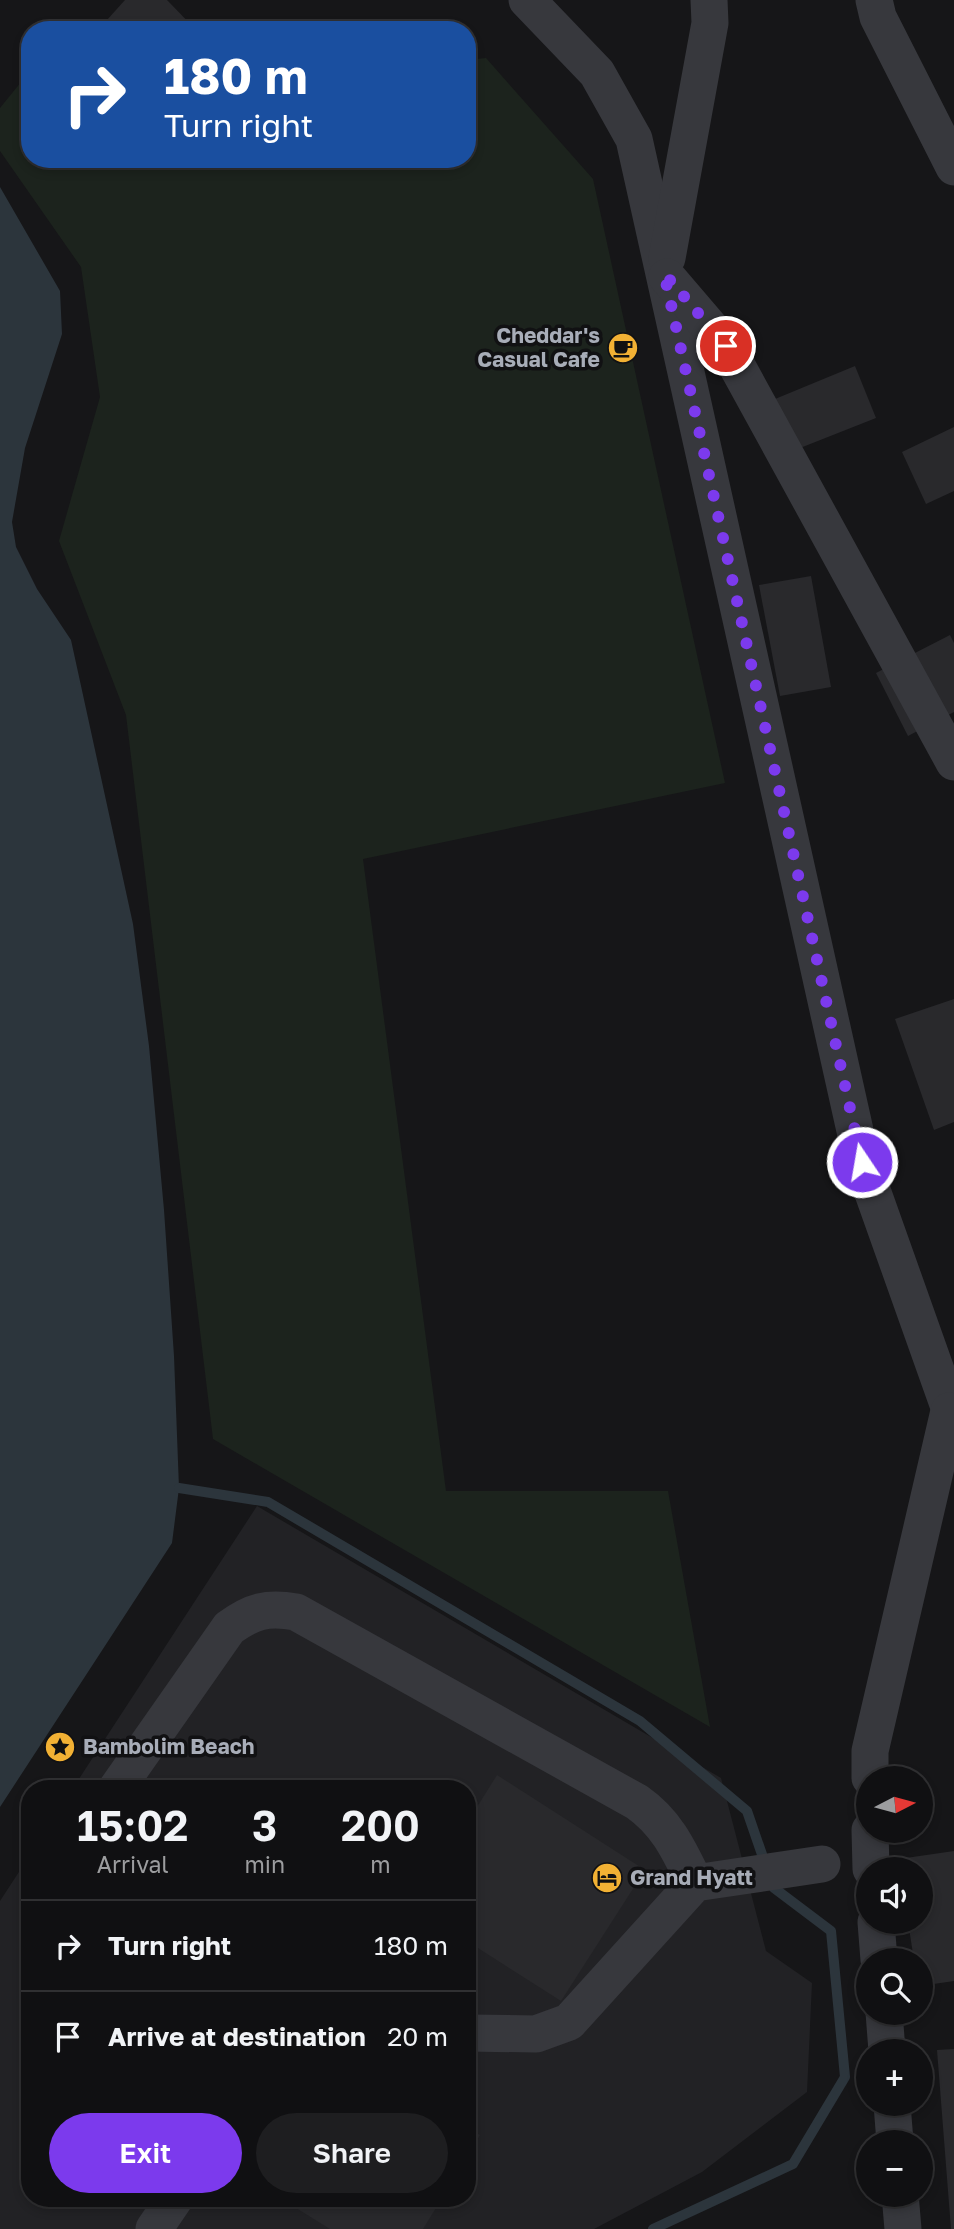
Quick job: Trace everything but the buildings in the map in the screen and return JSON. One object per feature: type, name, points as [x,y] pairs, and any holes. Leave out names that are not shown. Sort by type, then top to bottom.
[{"type":"street","points":[[527,0],[597,73],[634,139],[862,1162],[951,1416],[870,1751],[870,1766]]},
{"type":"street","points":[[664,273],[710,23],[709,0]]},
{"type":"street","points":[[874,0],[878,17],[954,167]]},
{"type":"street","points":[[664,273],[726,346],[954,762]]},
{"type":"street","points":[[123,1780],[229,1628],[250,1612],[275,1608],[296,1612],[657,1815],[672,1835],[695,1882]]},
{"type":"street","points":[[476,2033],[536,2034],[569,2022],[695,1882],[822,1864]]},
{"type":"street","points":[[154,2229],[169,2207]]},
{"type":"street","points":[[901,2207],[903,2229]]},
{"type":"shaded area","points":[[486,58],[593,179],[725,783],[363,859],[446,1491],[668,1491],[710,1727],[213,1439],[126,715],[59,541],[100,397],[81,267],[0,151],[0,108],[21,82],[21,168],[476,168],[476,59]]},
{"type":"shaded area","points":[[0,187],[60,291],[62,334],[25,448],[12,522],[16,547],[37,589],[71,640],[133,924],[149,1046],[164,1210],[174,1356],[179,1488],[172,1543],[0,1807]]},
{"type":"shaded area","name":"Grand Hyatt","points":[[257,1506],[721,1778],[766,1951],[812,1983],[807,2092],[702,2172],[594,2229],[0,2229],[0,1901],[21,1869],[21,2207],[476,2207],[476,1780],[78,1780]]},
{"type":"waterway","points":[[179,1488],[268,1502],[640,1721],[747,1811],[766,1866]]},
{"type":"waterway","points":[[653,2229],[793,2164],[845,2077],[831,1931],[774,1888],[771,1880]]},
{"type":"place","name":"Cheddar's Casual Cafe","points":[[623,348]]},
{"type":"place","name":"Bambolim Beach","points":[[60,1747]]},
{"type":"place","name":"Grand Hyatt","points":[[607,1878]]},
{"type":"route","points":[[726,346],[664,273],[862,1162]]}]
